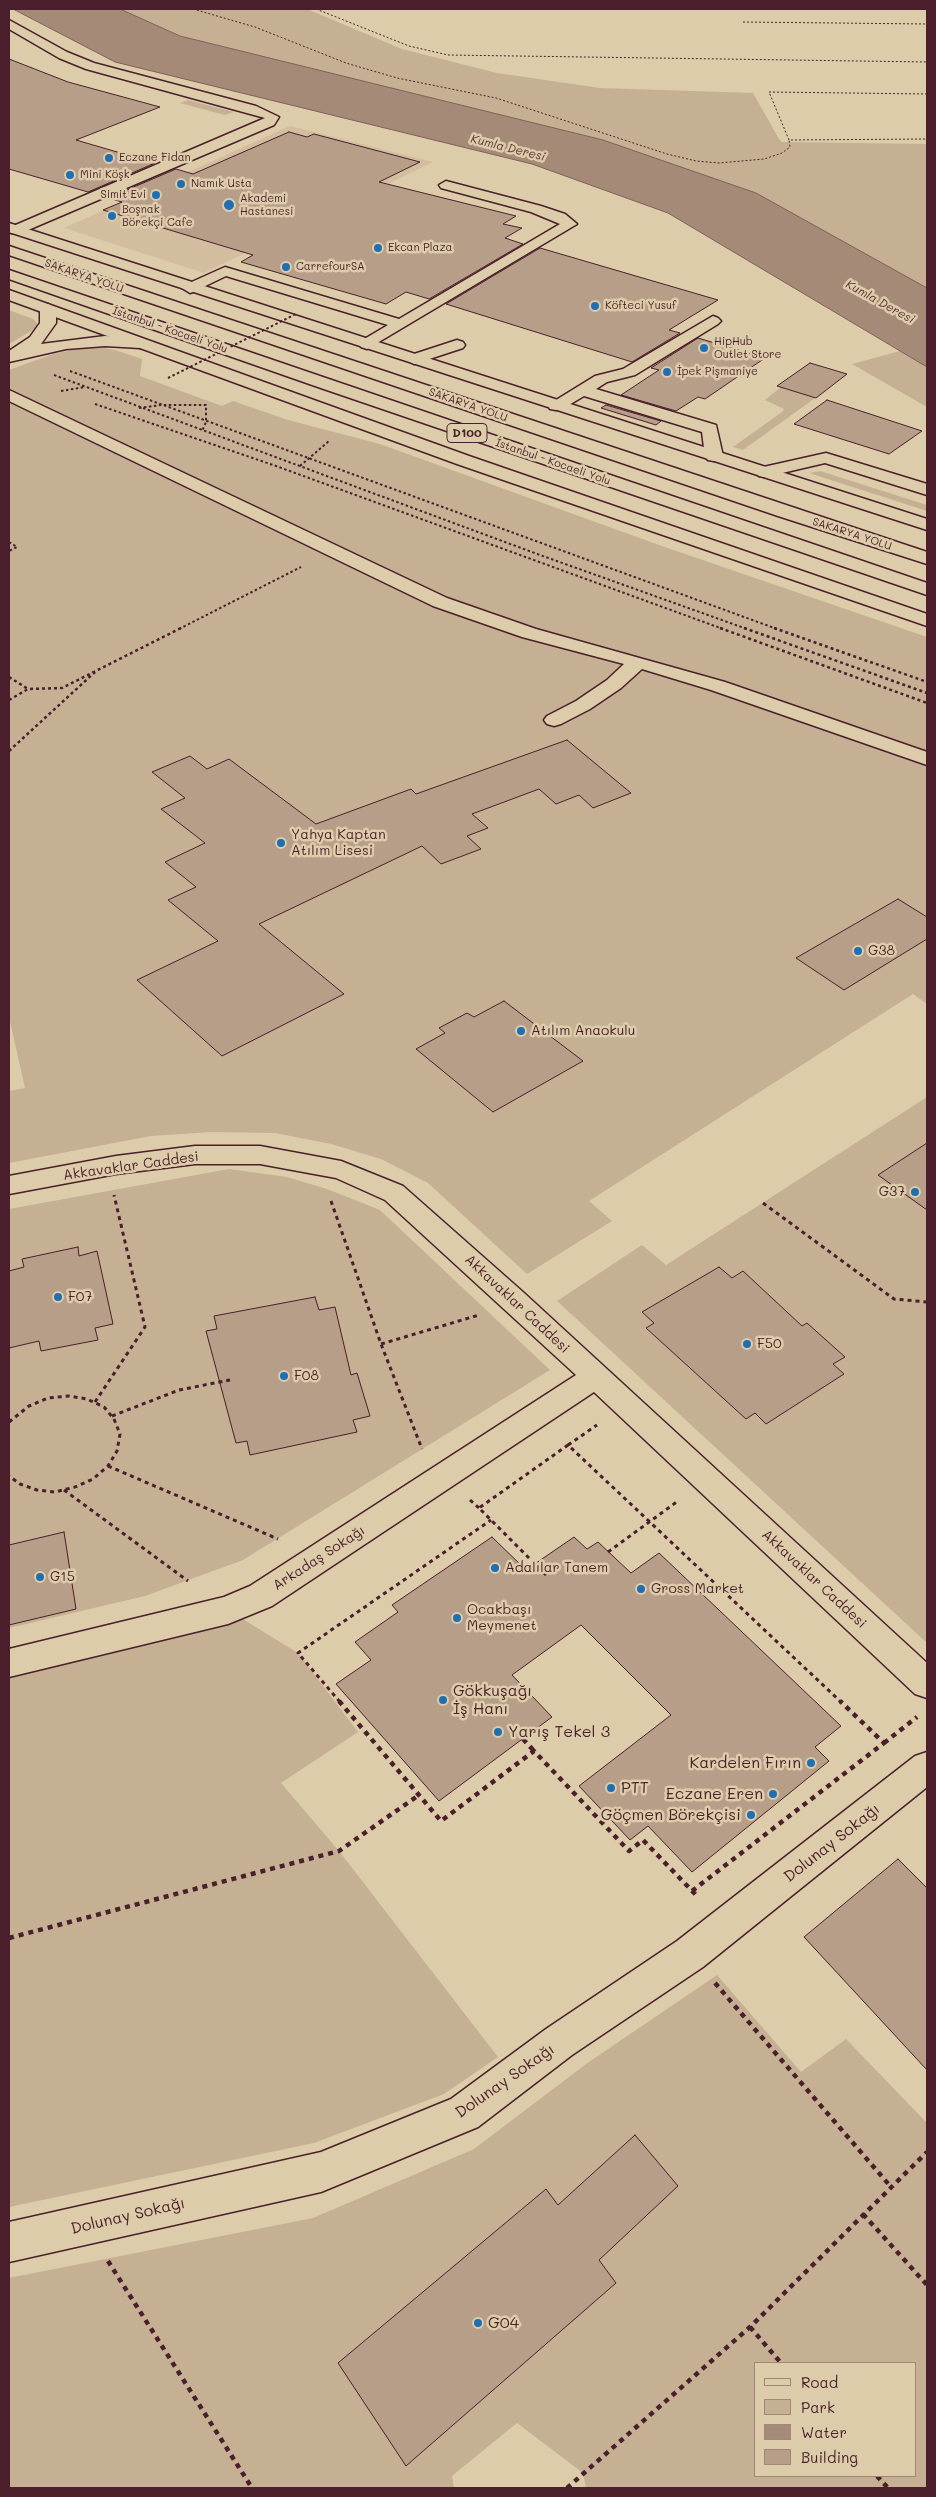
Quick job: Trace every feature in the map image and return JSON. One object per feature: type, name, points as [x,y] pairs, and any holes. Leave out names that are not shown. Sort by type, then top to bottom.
[{"type":"main road","points":[[9,24],[64,55],[90,66],[251,108],[273,118],[269,122],[12,229]]},
{"type":"main road","points":[[367,344],[570,224],[560,217],[536,209],[446,185]]},
{"type":"main road","points":[[12,229],[927,525]]},
{"type":"main road","name":"SAKARYA YOLU","points":[[9,250],[784,512],[927,558]]},
{"type":"main road","points":[[190,288],[224,271],[400,324]]},
{"type":"main road","name":"İstanbul - Kocaeli Yolu","points":[[9,274],[324,384],[927,589]]},
{"type":"main road","points":[[9,295],[454,457],[927,620]]},
{"type":"main road","points":[[14,355],[36,340],[48,323],[48,309]]},
{"type":"main road","points":[[556,405],[602,379],[629,372],[713,321]]},
{"type":"main road","points":[[14,355],[105,341],[140,343]]},
{"type":"main road","points":[[414,359],[456,345]]},
{"type":"main road","points":[[602,379],[709,414],[714,456]]},
{"type":"main road","points":[[324,384],[744,557]]},
{"type":"main road","points":[[582,390],[710,429]]},
{"type":"main road","points":[[9,395],[440,602],[529,633],[638,662],[718,686],[927,759]]},
{"type":"main road","points":[[765,472],[826,458],[927,490]]},
{"type":"main road","points":[[554,720],[582,705],[614,684],[638,662]]},
{"type":"main road","name":"Akkavaklar Caddesi","points":[[9,1185],[116,1165],[195,1155],[260,1155],[341,1170],[394,1193],[513,1298],[595,1377],[927,1684]]},
{"type":"main road","name":"Arkadaş Sokağı","points":[[9,1663],[228,1610],[261,1596],[322,1558],[435,1481],[595,1377]]},
{"type":"main road","name":"Dolunay Sokağı","points":[[9,2242],[321,2172],[464,2113],[559,2042],[690,1954],[927,1767]]},
{"type":"path","points":[[193,9],[255,27],[346,63],[397,78],[496,98],[667,154],[696,161],[720,163],[764,159],[782,153],[790,147],[789,140],[768,92],[927,94]]},
{"type":"path","points":[[316,9],[409,46],[448,55],[927,62]]},
{"type":"path","points":[[743,22],[927,24]]},
{"type":"path","points":[[789,140],[927,139]]},
{"type":"path","points":[[168,378],[296,314]]},
{"type":"path","points":[[64,369],[309,460],[927,682]]},
{"type":"path","points":[[51,374],[300,467],[927,693]]},
{"type":"path","points":[[56,391],[65,394]]},
{"type":"path","points":[[93,404],[276,466],[927,702]]},
{"type":"path","points":[[139,408],[161,405],[206,405],[206,422],[202,431]]},
{"type":"path","points":[[300,467],[332,438]]},
{"type":"path","points":[[9,542],[17,547],[9,551]]},
{"type":"path","points":[[9,700],[28,689],[62,688],[333,551]]},
{"type":"path","points":[[9,751],[99,669]]},
{"type":"path","points":[[9,677],[28,689]]},
{"type":"path","points":[[95,1402],[146,1327],[113,1189]]},
{"type":"path","points":[[330,1198],[422,1449]]},
{"type":"path","points":[[763,1203],[894,1299],[927,1302]]},
{"type":"path","points":[[382,1344],[481,1315]]},
{"type":"path","points":[[111,1416],[179,1390],[230,1380]]},
{"type":"path","points":[[9,1422],[29,1406],[48,1398],[69,1396],[95,1402],[104,1407],[120,1434],[117,1451],[108,1466],[93,1479],[64,1490],[37,1490],[20,1484],[9,1476]]},
{"type":"path","points":[[546,1575],[479,1508],[603,1421]]},
{"type":"path","points":[[568,1445],[884,1743]]},
{"type":"path","points":[[108,1466],[278,1539]]},
{"type":"path","points":[[64,1490],[188,1581]]},
{"type":"path","points":[[608,1552],[683,1498]]},
{"type":"path","points":[[492,1520],[298,1653],[441,1822],[534,1751]]},
{"type":"path","points":[[692,1891],[918,1716]]},
{"type":"path","points":[[523,1739],[629,1851],[644,1840],[726,1927]]},
{"type":"path","points":[[9,1938],[339,1851],[419,1795]]},
{"type":"path","points":[[690,1954],[891,2187]]},
{"type":"path","points":[[567,2488],[750,2327],[927,2152]]},
{"type":"path","points":[[863,2214],[927,2284]]},
{"type":"path","points":[[86,2226],[252,2488]]},
{"type":"path","points":[[750,2327],[780,2362]]},
{"type":"path","points":[[878,2477],[888,2488]]},
{"type":"shaded area","name":"Akademi Hastanesi","points":[[290,126],[433,162],[204,273],[64,228]]},
{"type":"green space","points":[[120,9],[307,9],[402,49],[497,73],[600,88],[753,93],[782,142],[927,144],[927,288],[834,237],[603,140],[180,36]]},
{"type":"green space","points":[[188,100],[234,112],[225,115],[180,103]]},
{"type":"green space","points":[[9,310],[33,319],[38,324],[33,330],[9,344]]},
{"type":"green space","points":[[90,346],[115,350],[142,359],[140,376],[222,406],[233,401],[288,420],[380,444],[659,545],[927,637],[927,1004],[913,994],[589,1201],[612,1221],[527,1274],[428,1183],[381,1159],[331,1144],[275,1133],[212,1132],[151,1136],[9,1163],[9,1091],[25,1088],[9,1017],[9,370],[53,354]]},
{"type":"green space","points":[[900,351],[927,367],[927,407],[852,364]]},
{"type":"green space","points":[[781,387],[818,396],[743,450],[733,447],[782,412],[784,409],[765,400]]},
{"type":"green space","points":[[820,471],[927,505],[927,511],[809,473]]},
{"type":"green space","points":[[927,1097],[927,1643],[557,1301],[642,1245],[666,1265]]},
{"type":"green space","points":[[229,1169],[287,1177],[327,1189],[380,1210],[550,1370],[243,1560],[145,1596],[9,1628],[9,1209]]},
{"type":"green space","points":[[228,1610],[298,1653],[358,1732],[281,1783],[339,1851],[498,2057],[444,2094],[314,2143],[9,2207],[9,1663]]},
{"type":"green space","points":[[717,1975],[801,2072],[846,2039],[927,2123],[927,2488],[586,2488],[583,2473],[517,2423],[452,2476],[454,2488],[9,2488],[9,2278],[313,2218],[474,2149],[586,2064]]},
{"type":"water","name":"Kumla Deresi","points":[[13,9],[120,9],[180,36],[603,140],[756,193],[927,288],[927,367],[668,213],[532,164],[115,62]]},
{"type":"building","points":[[9,59],[68,82],[160,107],[76,140],[155,163],[88,192],[9,169]]},
{"type":"building","points":[[289,132],[307,137],[314,134],[420,162],[379,182],[516,216],[503,224],[522,228],[505,238],[523,244],[429,299],[406,292],[386,304],[241,262],[253,255],[103,210],[122,202],[108,198],[176,169],[193,174]]},
{"type":"building","name":"Köfteci Yusuf","points":[[540,248],[718,300],[669,330],[680,333],[632,362],[446,304]]},
{"type":"building","points":[[698,338],[765,358],[705,399],[698,397],[676,411],[621,395],[659,370],[651,368]]},
{"type":"building","points":[[810,363],[847,374],[816,398],[777,386]]},
{"type":"building","points":[[827,400],[922,431],[889,454],[794,424]]},
{"type":"building","points":[[606,405],[661,421],[656,425],[601,408]]},
{"type":"building","points":[[567,740],[631,793],[593,808],[579,795],[556,804],[539,789],[472,814],[488,828],[467,836],[481,849],[441,864],[422,846],[259,924],[344,994],[222,1056],[137,980],[218,941],[168,900],[196,887],[165,862],[205,843],[161,809],[185,798],[152,772],[190,756],[207,769],[229,759],[316,824],[411,789],[416,794]]},
{"type":"building","name":"G38","points":[[898,899],[927,917],[927,939],[844,990],[796,958]]},
{"type":"building","points":[[504,1001],[583,1061],[493,1112],[416,1049],[445,1033],[439,1028],[467,1013],[474,1017]]},
{"type":"building","name":"G37","points":[[927,1143],[927,1210],[878,1175]]},
{"type":"building","name":"F07","points":[[78,1247],[79,1256],[97,1251],[113,1324],[95,1328],[98,1340],[41,1351],[39,1341],[9,1348],[9,1271],[24,1267],[22,1259]]},
{"type":"building","name":"F50","points":[[719,1267],[732,1278],[743,1271],[802,1326],[807,1323],[845,1357],[833,1364],[844,1374],[766,1424],[755,1413],[746,1419],[646,1328],[654,1323],[642,1312]]},
{"type":"building","name":"F08","points":[[315,1297],[319,1310],[335,1307],[351,1375],[357,1373],[370,1416],[353,1420],[357,1432],[250,1455],[247,1441],[236,1443],[206,1331],[217,1329],[214,1316]]},
{"type":"building","name":"G15","points":[[64,1532],[76,1609],[9,1625],[9,1545]]},
{"type":"building","name":"Gökkuşağı İş Hanı","points":[[492,1537],[526,1570],[574,1537],[587,1549],[598,1542],[631,1573],[659,1553],[841,1726],[815,1747],[829,1761],[692,1872],[648,1826],[630,1840],[579,1786],[671,1715],[581,1625],[512,1675],[552,1717],[439,1801],[336,1684],[371,1660],[355,1642],[398,1612],[392,1605]]},
{"type":"building","points":[[898,1859],[927,1888],[927,2070],[804,1937]]},
{"type":"building","name":"G04","points":[[635,2135],[678,2186],[599,2260],[616,2283],[406,2466],[338,2363],[546,2189],[558,2205]]},
{"type":"place","name":"Eczane Fidan","points":[[109,158]]},
{"type":"place","name":"Mini Köşk","points":[[70,175]]},
{"type":"place","name":"Namık Usta","points":[[181,184]]},
{"type":"place","name":"Simit Evi","points":[[156,195]]},
{"type":"place","name":"Akademi Hastanesi","points":[[229,205]]},
{"type":"place","name":"Boşnak Börekçi Cafe","points":[[112,216]]},
{"type":"place","name":"Ekcan Plaza","points":[[378,248]]},
{"type":"place","name":"CarrefourSA","points":[[286,267]]},
{"type":"place","name":"Köfteci Yusuf","points":[[595,306]]},
{"type":"place","name":"HipHub Outlet Store","points":[[704,348]]},
{"type":"place","name":"İpek Pişmaniye","points":[[667,372]]},
{"type":"place","name":"Yahya Kaptan Atılım Lisesi","points":[[281,843]]},
{"type":"place","name":"G38","points":[[858,951]]},
{"type":"place","name":"Atılım Anaokulu","points":[[521,1031]]},
{"type":"place","name":"G37","points":[[915,1192]]},
{"type":"place","name":"F07","points":[[58,1297]]},
{"type":"place","name":"F50","points":[[747,1344]]},
{"type":"place","name":"F08","points":[[284,1376]]},
{"type":"place","name":"Adalılar Tanem","points":[[495,1568]]},
{"type":"place","name":"G15","points":[[40,1577]]},
{"type":"place","name":"Gross Market","points":[[641,1589]]},
{"type":"place","name":"Ocakbaşı Meymenet","points":[[457,1618]]},
{"type":"place","name":"Gökkuşağı İş Hanı","points":[[443,1700]]},
{"type":"place","name":"Yarış Tekel 3","points":[[498,1732]]},
{"type":"place","name":"Kardelen Fırın","points":[[811,1763]]},
{"type":"place","name":"PTT","points":[[611,1788]]},
{"type":"place","name":"Eczane Eren","points":[[773,1794]]},
{"type":"place","name":"Göçmen Börekçisi","points":[[751,1815]]},
{"type":"place","name":"G04","points":[[478,2323]]}]
